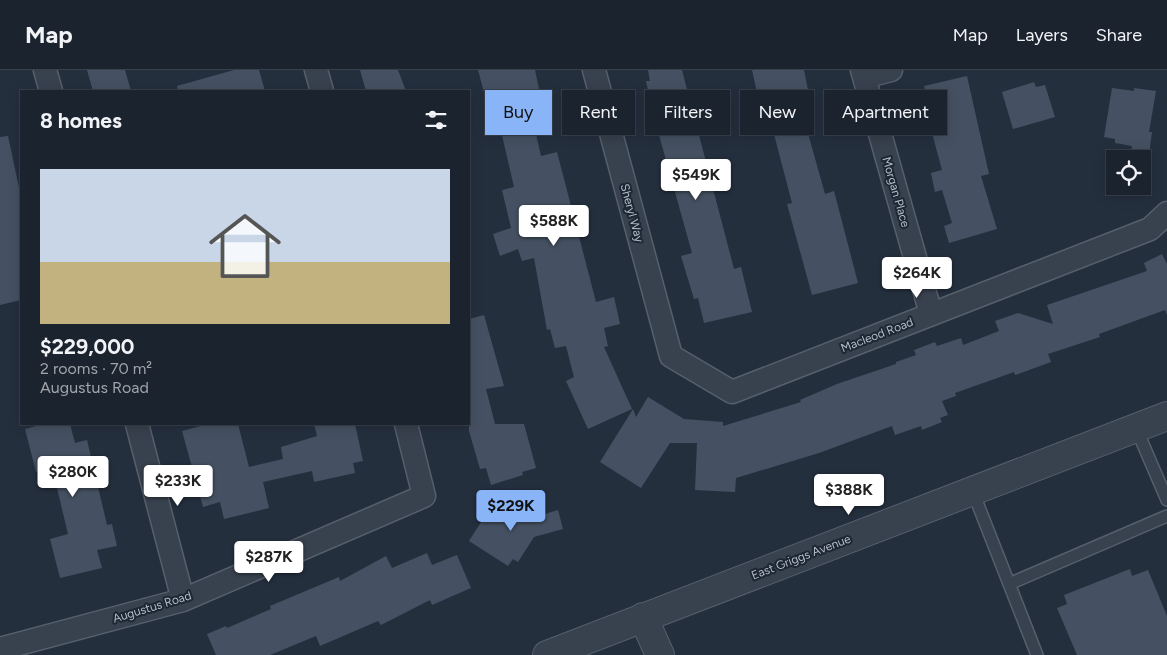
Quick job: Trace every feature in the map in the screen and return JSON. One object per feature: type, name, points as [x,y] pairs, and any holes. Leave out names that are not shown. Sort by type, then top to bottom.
[{"type":"street","points":[[45,70],[51,90]]},
{"type":"street","points":[[316,70],[322,90]]},
{"type":"street","name":"Sheryl Way","points":[[594,70],[671,356]]},
{"type":"street","points":[[863,74],[891,70]]},
{"type":"street","name":"Morgan Place","points":[[863,74],[931,314]]},
{"type":"street","name":"Macleod Road","points":[[671,356],[732,392],[1150,229],[1167,213]]},
{"type":"street","name":"East Griggs Avenue","points":[[547,655],[1167,416]]},
{"type":"street","points":[[137,425],[183,600]]},
{"type":"street","name":"Augustus Road","points":[[0,649],[183,600],[424,496],[406,425]]},
{"type":"street","points":[[643,617],[660,655]]},
{"type":"lane","points":[[1136,428],[1167,500]]},
{"type":"lane","points":[[973,492],[1036,655]]},
{"type":"lane","points":[[1009,584],[1167,516]]},
{"type":"building","points":[[87,70],[125,70],[131,90],[93,90]]},
{"type":"building","points":[[234,70],[259,70],[265,90],[178,90],[177,86]]},
{"type":"building","points":[[360,70],[398,70],[406,90],[366,90]]},
{"type":"building","points":[[478,70],[535,70],[539,90],[485,90],[485,96]]},
{"type":"building","points":[[648,70],[682,70],[687,90],[648,90],[646,81],[650,81]]},
{"type":"building","points":[[752,70],[804,70],[808,90],[756,90]]},
{"type":"building","points":[[967,76],[989,174],[981,176],[997,229],[949,243],[944,226],[952,223],[942,190],[935,192],[931,173],[942,170],[933,135],[947,135],[947,90],[925,90],[924,86]]},
{"type":"building","points":[[1034,82],[1036,87],[1045,85],[1055,117],[1013,129],[1002,92]]},
{"type":"building","points":[[1112,88],[1156,91],[1149,132],[1152,132],[1150,150],[1131,150],[1132,146],[1115,143],[1115,139],[1104,137]]},
{"type":"building","points":[[502,135],[536,135],[541,156],[557,152],[596,302],[614,297],[620,324],[604,328],[608,346],[604,347],[632,409],[588,429],[566,381],[574,377],[566,346],[555,348],[550,329],[547,330],[534,258],[522,261],[518,249],[500,256],[493,234],[511,228],[502,190],[514,187]]},
{"type":"building","points":[[659,135],[699,135],[734,269],[741,267],[752,312],[704,323],[698,298],[694,299],[681,256],[692,253]]},
{"type":"building","points":[[774,135],[809,135],[825,194],[834,191],[858,283],[812,295],[787,204],[792,203]]},
{"type":"building","points":[[8,136],[20,192],[20,300],[0,305],[0,137]]},
{"type":"building","points":[[1162,254],[1167,264],[1167,315],[1165,310],[1099,334],[1100,337],[1048,354],[1051,362],[1015,375],[1014,372],[955,393],[956,396],[942,401],[948,415],[940,418],[942,422],[922,430],[921,426],[895,435],[892,426],[819,453],[736,478],[735,492],[695,490],[697,443],[670,443],[641,488],[600,462],[633,409],[636,417],[648,397],[684,419],[723,422],[723,426],[801,402],[800,400],[837,384],[896,364],[896,362],[916,355],[914,350],[935,342],[937,346],[961,338],[963,345],[999,331],[995,321],[1018,313],[1053,324],[1047,305],[1147,271],[1144,263]]},
{"type":"building","points":[[484,315],[504,386],[486,389],[495,424],[524,424],[536,468],[522,472],[523,475],[491,485],[486,468],[480,469],[469,431],[470,319]]},
{"type":"building","points":[[40,425],[70,425],[75,443],[87,440],[107,525],[112,524],[117,546],[97,550],[102,568],[60,578],[50,539],[68,534],[52,467],[36,472],[25,429]]},
{"type":"building","points":[[204,425],[238,425],[249,467],[283,459],[281,447],[317,436],[314,425],[355,425],[363,461],[353,463],[355,473],[314,482],[312,471],[263,482],[269,508],[224,519],[220,502],[203,507],[182,431]]},
{"type":"building","points":[[490,501],[522,521],[558,510],[563,529],[534,537],[518,562],[513,559],[508,566],[469,541],[483,519],[480,517]]},
{"type":"building","points":[[427,553],[432,565],[457,555],[471,588],[432,605],[430,600],[381,625],[378,621],[320,646],[316,636],[270,655],[216,655],[207,634],[226,626],[227,628],[271,609],[270,606],[339,577],[340,581],[386,556],[392,568]]},
{"type":"building","points":[[1130,569],[1132,576],[1148,570],[1167,616],[1167,655],[1077,655],[1057,608],[1067,604],[1064,595]]}]
